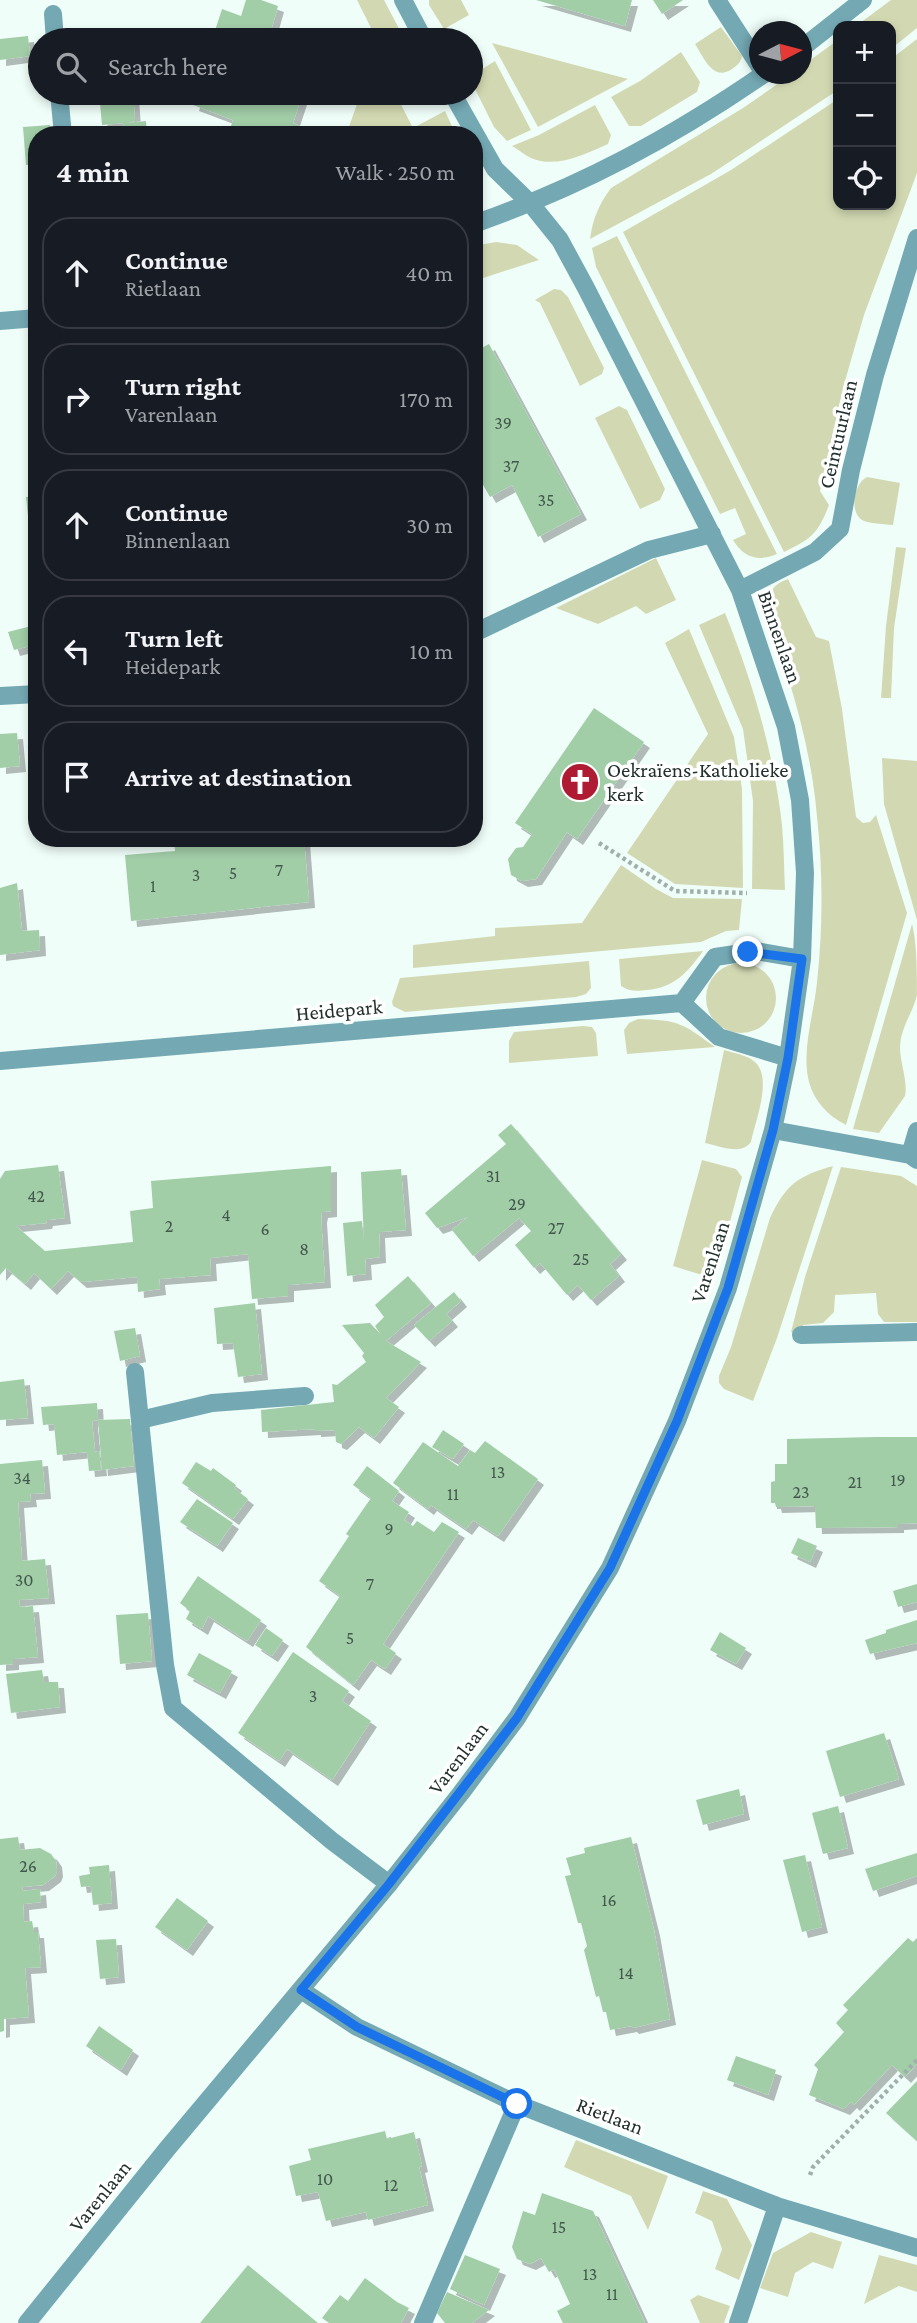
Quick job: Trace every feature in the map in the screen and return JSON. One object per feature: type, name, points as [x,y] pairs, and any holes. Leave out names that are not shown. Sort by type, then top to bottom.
[{"type":"street","points":[[403,0],[418,28]]},
{"type":"street","points":[[717,0],[749,49]]},
{"type":"street","points":[[812,40],[863,0]]},
{"type":"street","points":[[53,14],[54,28]]},
{"type":"street","points":[[483,222],[531,204],[633,156],[703,116],[749,84]]},
{"type":"street","points":[[60,105],[62,126]]},
{"type":"street","name":"Binnenlaan","points":[[459,105],[471,126]]},
{"type":"street","name":"Binnenlaan","points":[[483,148],[495,169],[531,204],[560,240],[586,288],[740,590],[786,727],[800,800],[805,873],[802,959],[788,1058],[773,1130]]},
{"type":"street","name":"Ceintuurlaan","points":[[740,590],[815,552],[840,529],[850,470],[875,375],[917,238]]},
{"type":"street","points":[[0,321],[28,319]]},
{"type":"street","points":[[483,629],[649,550],[712,534]]},
{"type":"street","points":[[0,696],[28,694]]},
{"type":"street","points":[[788,1058],[719,1037],[682,1003],[715,957],[755,951],[802,959]]},
{"type":"street","name":"Heidepark","points":[[0,1061],[682,1003]]},
{"type":"street","points":[[773,1130],[914,1158],[917,1131]]},
{"type":"street","name":"Varenlaan","points":[[27,2323],[389,1884],[517,1718],[610,1568],[677,1421],[728,1288],[773,1130]]},
{"type":"street","points":[[801,1335],[917,1332]]},
{"type":"street","points":[[135,1372],[165,1665],[173,1708],[332,1841],[389,1884]]},
{"type":"street","points":[[139,1420],[212,1402],[305,1396]]},
{"type":"street","name":"Rietlaan","points":[[301,1990],[357,2027],[517,2104],[777,2206],[917,2248]]},
{"type":"street","points":[[423,2323],[517,2104]]},
{"type":"street","points":[[738,2323],[777,2206]]},
{"type":"path","points":[[599,843],[675,891],[747,894]]},
{"type":"path","points":[[810,2175],[813,2167],[917,2060]]},
{"type":"green space","points":[[357,0],[384,0],[399,28],[371,28]]},
{"type":"green space","points":[[429,0],[461,0],[469,15],[443,28],[429,5]]},
{"type":"green space","points":[[891,0],[917,0],[917,28],[896,45],[896,21],[863,21]]},
{"type":"green space","points":[[721,27],[742,56],[734,68],[719,73],[710,67],[695,44]]},
{"type":"green space","points":[[917,39],[917,173],[864,315],[843,388],[820,491],[829,505],[821,523],[812,534],[784,552],[623,232],[731,170],[833,102],[833,210],[896,210],[896,55]]},
{"type":"green space","points":[[492,43],[628,79],[538,127]]},
{"type":"green space","points":[[833,44],[833,93],[711,174],[590,239],[597,212],[611,188],[778,84],[812,84],[812,59]]},
{"type":"green space","points":[[681,52],[700,82],[697,92],[641,126],[629,126],[611,97],[640,81]]},
{"type":"green space","points":[[495,61],[531,130],[507,141],[494,127],[483,105],[483,68]]},
{"type":"green space","points":[[357,105],[401,105],[412,126],[349,126]]},
{"type":"green space","points":[[595,105],[611,135],[608,144],[570,159],[550,162],[531,158],[512,146],[539,135]]},
{"type":"green space","points":[[445,111],[452,126],[417,126]]},
{"type":"green space","points":[[617,236],[777,554],[764,558],[752,557],[742,551],[733,540],[746,534],[735,508],[720,514],[596,267],[592,248]]},
{"type":"green space","points":[[496,242],[517,245],[539,260],[483,278],[483,244]]},
{"type":"green space","points":[[554,289],[561,290],[568,297],[604,368],[602,374],[580,386],[540,303],[535,300]]},
{"type":"green space","points":[[619,406],[627,410],[665,489],[660,500],[640,509],[595,418]]},
{"type":"green space","points":[[867,477],[900,483],[893,525],[864,521],[856,512],[856,492],[862,480]]},
{"type":"green space","points":[[896,547],[906,548],[894,628],[891,698],[881,698],[886,626]]},
{"type":"green space","points":[[656,558],[676,600],[646,614],[636,606],[598,624],[556,608]]},
{"type":"green space","points":[[788,579],[816,637],[829,641],[842,709],[856,817],[863,823],[870,822],[876,815],[907,913],[846,1125],[818,1102],[811,1089],[807,1070],[807,1045],[820,941],[819,838],[806,746],[788,677],[767,614],[773,588]]},
{"type":"green space","points":[[725,613],[753,691],[774,771],[782,825],[785,890],[752,889],[753,801],[743,729],[699,625]]},
{"type":"green space","points":[[689,629],[734,737],[742,789],[743,888],[675,884],[627,853],[708,734],[665,643]]},
{"type":"green space","points":[[882,758],[917,761],[917,920],[884,804]]},
{"type":"green space","points":[[621,865],[673,898],[742,899],[739,930],[726,931],[701,942],[413,968],[413,945],[495,936],[495,928],[582,923]]},
{"type":"green space","points":[[912,924],[916,949],[917,995],[900,1047],[905,1096],[879,1133],[853,1129]]},
{"type":"green space","points":[[703,951],[686,972],[665,986],[637,991],[621,986],[619,959]]},
{"type":"green space","points":[[589,961],[591,988],[586,994],[576,997],[405,1012],[393,1006],[392,1002],[400,978]]},
{"type":"green space","points":[[748,963],[761,969],[770,978],[774,984],[774,1012],[766,1023],[755,1031],[734,1033],[716,1023],[708,1012],[706,991],[716,973],[727,965]]},
{"type":"green space","points":[[638,1019],[679,1024],[715,1047],[627,1054],[624,1030],[629,1023]]},
{"type":"green space","points":[[592,1027],[596,1033],[598,1056],[509,1063],[509,1041],[514,1032]]},
{"type":"green space","points":[[724,1050],[755,1062],[763,1078],[751,1142],[736,1149],[705,1143]]},
{"type":"green space","points":[[702,1160],[736,1169],[742,1177],[717,1270],[702,1275],[673,1266]]},
{"type":"green space","points":[[833,1166],[777,1338],[753,1401],[724,1389],[719,1383],[719,1376],[731,1347],[770,1218],[794,1183]]},
{"type":"green space","points":[[841,1167],[901,1176],[917,1186],[917,1322],[884,1322],[878,1314],[876,1293],[835,1295],[834,1312],[823,1323],[803,1325],[801,1333],[791,1332],[805,1277]]},
{"type":"green space","points":[[576,2140],[668,2176],[648,2230],[631,2196],[564,2167]]},
{"type":"green space","points":[[703,2191],[727,2199],[752,2245],[739,2280],[715,2269],[722,2249],[712,2221],[695,2213]]},
{"type":"green space","points":[[811,2232],[842,2242],[833,2269],[813,2262],[795,2273],[788,2297],[760,2288],[773,2253]]},
{"type":"green space","points":[[879,2255],[917,2265],[917,2292],[899,2286],[864,2304]]},
{"type":"green space","points":[[698,2295],[730,2306],[724,2323],[700,2323],[690,2300]]},
{"type":"building","points":[[246,0],[261,0],[278,6],[272,28],[216,28],[222,9],[241,16]]},
{"type":"building","points":[[536,0],[632,0],[625,26]]},
{"type":"building","points":[[653,0],[683,0],[662,14]]},
{"type":"building","points":[[28,36],[28,56],[0,60],[0,39]]},
{"type":"building","points":[[100,105],[134,105],[135,121],[127,123],[146,121],[146,126],[124,126],[123,123],[102,125]]},
{"type":"building","points":[[193,105],[299,105],[293,123],[300,126],[231,126],[233,120]]},
{"type":"building","points":[[23,127],[28,127],[28,165],[26,165]]},
{"type":"building","points":[[489,344],[581,514],[538,537],[512,485],[490,497],[483,485],[483,347]]},
{"type":"building","points":[[28,627],[28,646],[14,650],[8,632]]},
{"type":"building","name":"Oekraïens-Katholieke kerk","points":[[594,708],[644,742],[577,839],[567,832],[536,879],[522,881],[511,875],[508,859],[516,848],[523,847],[532,834],[515,823]]},
{"type":"building","points":[[17,733],[20,766],[0,768],[0,734]]},
{"type":"building","points":[[175,847],[305,847],[309,902],[131,921],[125,855],[175,851]]},
{"type":"building","points":[[17,883],[22,931],[39,930],[40,950],[0,955],[0,888]]},
{"type":"building","points":[[511,1124],[621,1254],[610,1264],[619,1276],[591,1300],[578,1285],[567,1295],[540,1263],[534,1268],[515,1245],[531,1231],[519,1218],[473,1256],[452,1230],[468,1217],[437,1228],[425,1213],[506,1144],[498,1135]]},
{"type":"building","points":[[58,1165],[65,1218],[16,1226],[45,1251],[133,1242],[130,1211],[153,1208],[151,1181],[331,1166],[331,1211],[322,1212],[321,1217],[325,1282],[288,1285],[288,1296],[252,1299],[248,1254],[210,1258],[211,1275],[159,1279],[160,1289],[138,1292],[137,1277],[81,1282],[68,1271],[51,1289],[34,1273],[25,1284],[6,1268],[0,1275],[0,1179],[5,1171]]},
{"type":"building","points":[[401,1169],[406,1230],[379,1232],[380,1257],[365,1259],[366,1274],[347,1276],[343,1223],[362,1221],[364,1242],[361,1172]]},
{"type":"building","points":[[408,1276],[431,1303],[386,1341],[421,1362],[386,1398],[399,1407],[374,1438],[359,1427],[341,1444],[336,1442],[335,1430],[262,1432],[261,1410],[334,1402],[332,1384],[337,1385],[366,1362],[362,1356],[364,1353],[342,1325],[370,1323],[381,1335],[375,1326],[384,1317],[375,1305]]},
{"type":"building","points":[[454,1292],[461,1301],[446,1314],[452,1321],[429,1341],[414,1325]]},
{"type":"building","points":[[255,1303],[262,1374],[238,1377],[233,1343],[217,1344],[214,1308]]},
{"type":"building","points":[[135,1328],[140,1356],[120,1361],[114,1331]]},
{"type":"building","points":[[24,1379],[28,1418],[0,1420],[0,1382]]},
{"type":"building","points":[[97,1403],[98,1420],[92,1421],[95,1452],[99,1451],[101,1470],[89,1471],[87,1452],[57,1455],[54,1424],[43,1425],[41,1407]]},
{"type":"building","points":[[130,1419],[134,1466],[102,1470],[98,1420]]},
{"type":"building","points":[[443,1430],[464,1444],[453,1459],[432,1447]]},
{"type":"building","points":[[917,1437],[917,1523],[898,1524],[898,1527],[816,1528],[815,1506],[776,1507],[775,1503],[771,1503],[771,1482],[775,1481],[775,1464],[787,1464],[787,1439]]},
{"type":"building","points":[[485,1441],[538,1479],[498,1536],[473,1520],[466,1529],[431,1505],[428,1509],[393,1483],[423,1442],[458,1466],[470,1450],[475,1453]]},
{"type":"building","points":[[42,1460],[45,1493],[30,1494],[31,1501],[18,1502],[22,1561],[45,1559],[49,1598],[19,1600],[20,1607],[33,1606],[38,1657],[13,1659],[13,1664],[0,1665],[0,1464]]},
{"type":"building","points":[[196,1462],[211,1471],[213,1468],[236,1485],[234,1488],[248,1499],[233,1519],[182,1483]]},
{"type":"building","points":[[367,1466],[399,1491],[392,1501],[409,1512],[404,1520],[413,1526],[417,1521],[434,1532],[442,1522],[459,1532],[383,1644],[396,1653],[385,1669],[371,1660],[353,1685],[306,1647],[340,1596],[319,1581],[371,1498],[353,1485]]},
{"type":"building","points":[[197,1499],[233,1523],[217,1546],[180,1522]]},
{"type":"building","points":[[798,1538],[817,1546],[810,1562],[791,1553]]},
{"type":"building","points":[[198,1576],[261,1620],[247,1641],[208,1616],[202,1629],[186,1619],[190,1611],[180,1603]]},
{"type":"building","points":[[917,1584],[917,1602],[898,1607],[893,1591]]},
{"type":"building","points":[[148,1613],[152,1661],[120,1664],[116,1615]]},
{"type":"building","points":[[917,1620],[917,1643],[870,1654],[865,1640]]},
{"type":"building","points":[[266,1628],[283,1640],[272,1656],[255,1645]]},
{"type":"building","points":[[720,1632],[746,1648],[736,1664],[710,1650]]},
{"type":"building","points":[[293,1652],[349,1691],[342,1701],[371,1721],[332,1780],[287,1749],[279,1761],[238,1733]]},
{"type":"building","points":[[199,1653],[232,1671],[220,1693],[187,1675]]},
{"type":"building","points":[[42,1670],[44,1682],[58,1682],[60,1707],[11,1713],[6,1674]]},
{"type":"building","points":[[884,1733],[899,1779],[840,1797],[826,1751]]},
{"type":"building","points":[[739,1789],[744,1814],[703,1825],[696,1800]]},
{"type":"building","points":[[838,1806],[848,1848],[823,1854],[812,1813]]},
{"type":"building","points":[[18,1837],[20,1850],[40,1848],[51,1854],[56,1861],[57,1871],[55,1876],[43,1885],[22,1887],[23,1891],[40,1889],[41,1902],[23,1904],[24,1922],[32,1921],[34,1932],[38,1932],[41,1967],[25,1968],[29,2017],[4,2019],[4,2031],[0,2032],[0,1839]]},
{"type":"building","points":[[631,1837],[654,1930],[670,2019],[633,2028],[631,2026],[610,2030],[606,2012],[603,2012],[599,1996],[596,1997],[584,1950],[587,1946],[565,1876],[571,1875],[566,1858],[585,1853],[584,1848]]},
{"type":"building","points":[[917,1853],[917,1876],[873,1891],[865,1869]]},
{"type":"building","points":[[805,1855],[822,1927],[802,1932],[783,1860]]},
{"type":"building","points":[[109,1865],[112,1903],[93,1905],[91,1886],[81,1887],[79,1876],[90,1874],[89,1867]]},
{"type":"building","points":[[177,1898],[208,1921],[187,1950],[155,1927]]},
{"type":"building","points":[[908,1938],[913,1942],[917,1938],[917,2064],[905,2077],[892,2065],[854,2105],[851,2102],[844,2109],[809,2095],[818,2069],[814,2065],[844,2032],[836,2023],[848,2010],[843,2005]]},
{"type":"building","points":[[116,1939],[119,1977],[100,1979],[96,1940]]},
{"type":"building","points":[[99,2026],[133,2050],[121,2070],[86,2046]]},
{"type":"building","points":[[736,2056],[776,2070],[768,2095],[727,2080]]},
{"type":"building","points":[[917,2081],[917,2141],[886,2113]]},
{"type":"building","points":[[385,2131],[387,2139],[414,2132],[428,2205],[368,2220],[366,2212],[326,2221],[318,2192],[296,2196],[289,2166],[311,2160],[308,2149]]},
{"type":"building","points":[[542,2193],[593,2211],[645,2323],[563,2323],[557,2311],[570,2304],[554,2269],[549,2272],[541,2258],[530,2264],[517,2259],[512,2247],[523,2211],[535,2215]]},
{"type":"building","points":[[465,2255],[500,2269],[484,2305],[450,2289]]},
{"type":"building","points":[[248,2265],[318,2323],[200,2323]]},
{"type":"building","points":[[365,2278],[409,2308],[401,2323],[329,2323],[322,2318],[340,2295],[348,2301]]},
{"type":"building","points":[[447,2292],[489,2310],[472,2323],[445,2323],[437,2313]]},
{"type":"place","name":"Oekraïens-Katholieke kerk","points":[[580,782]]},
{"type":"route","points":[[517,2104],[357,2027],[301,1990],[389,1884],[517,1718],[610,1568],[677,1421],[728,1288],[773,1130],[788,1058],[802,959],[748,952]]}]
